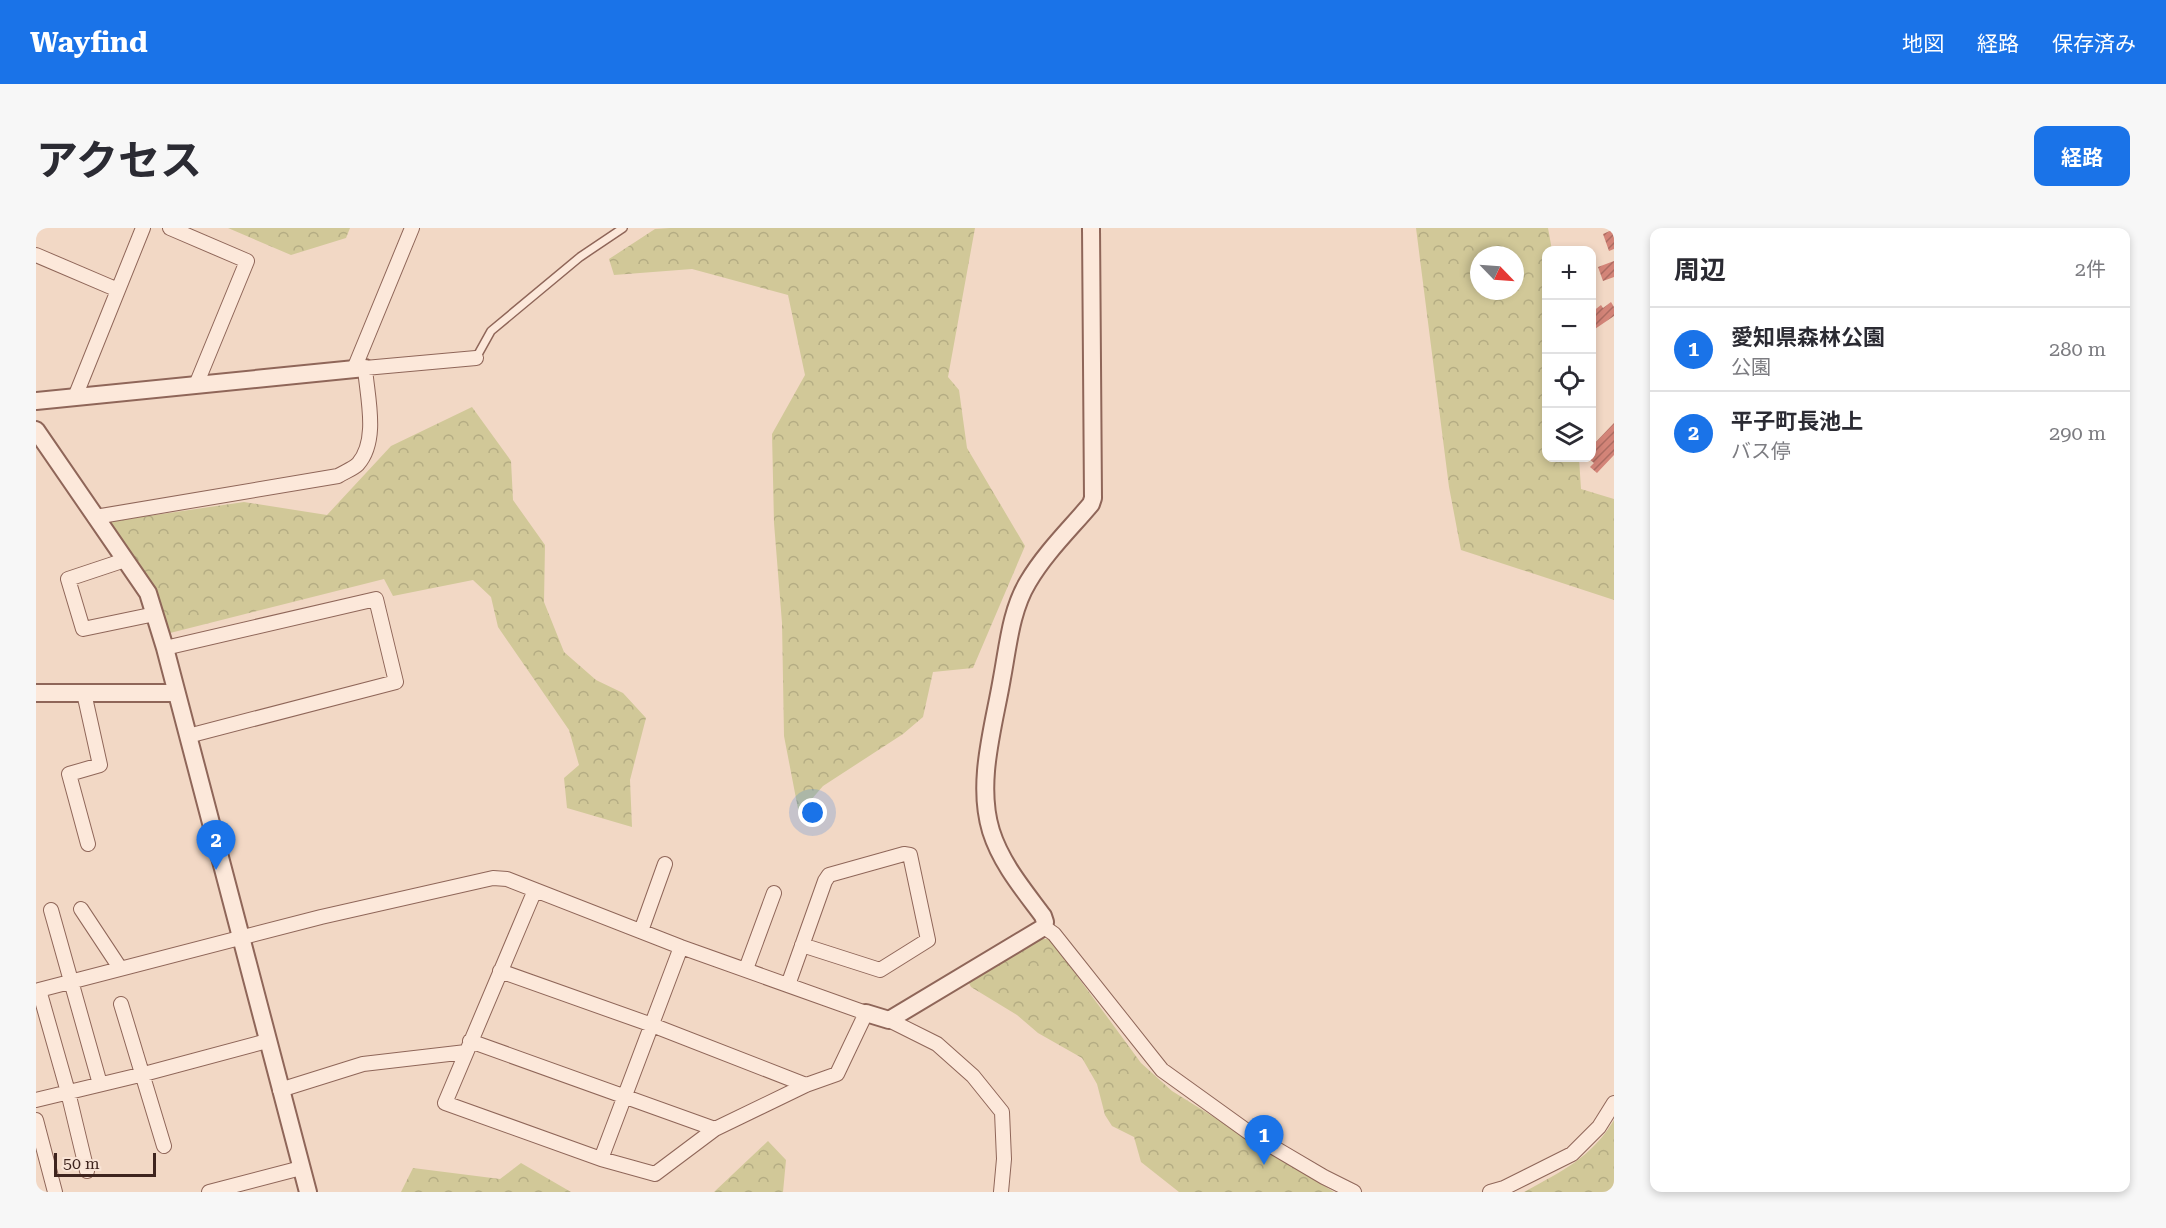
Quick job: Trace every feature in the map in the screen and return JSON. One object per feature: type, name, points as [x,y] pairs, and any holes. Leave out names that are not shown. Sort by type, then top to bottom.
[{"type":"street","points":[[75,397],[143,228]]},
{"type":"street","points":[[170,228],[247,261],[196,385]]},
{"type":"street","points":[[95,517],[338,476],[358,464],[369,441],[370,426],[359,368],[412,228]]},
{"type":"street","points":[[1044,927],[1043,916],[1009,870],[991,831],[986,790],[987,766],[1008,640],[1026,584],[1091,504],[1093,498],[1091,228]]},
{"type":"street","points":[[36,255],[118,290]]},
{"type":"street","points":[[36,401],[476,358]]},
{"type":"street","points":[[36,430],[148,593],[165,648],[308,1192]]},
{"type":"street","points":[[125,560],[68,579],[83,629],[155,614]]},
{"type":"street","points":[[165,648],[376,599],[396,682],[188,736]]},
{"type":"street","points":[[36,693],[176,693]]},
{"type":"street","points":[[84,693],[100,765],[69,774],[88,844]]},
{"type":"street","points":[[788,985],[802,945],[829,875],[904,854],[910,855],[928,940],[880,970],[802,945]]},
{"type":"street","points":[[641,931],[665,864]]},
{"type":"street","points":[[87,1171],[68,1092],[39,990],[241,938],[493,878],[507,879],[681,947],[889,1020],[937,1044],[973,1076],[1002,1112],[1004,1160],[1001,1192]]},
{"type":"street","points":[[535,890],[445,1103],[601,1159],[655,1174],[715,1129],[806,1085],[837,1074],[866,1012]]},
{"type":"street","points":[[746,969],[774,893]]},
{"type":"street","points":[[81,909],[120,968]]},
{"type":"street","points":[[51,910],[100,1084]]},
{"type":"street","points":[[889,1020],[1044,927]]},
{"type":"street","points":[[1044,927],[1054,934],[1162,1070],[1251,1134],[1324,1178],[1354,1192]]},
{"type":"street","points":[[601,1159],[681,947]]},
{"type":"street","points":[[500,971],[652,1025],[806,1085]]},
{"type":"street","points":[[121,1005],[144,1074],[164,1146]]},
{"type":"street","points":[[36,1100],[267,1041]]},
{"type":"street","points":[[280,1090],[363,1064],[468,1047],[715,1129]]},
{"type":"street","points":[[1490,1192],[1504,1188],[1572,1154],[1599,1127],[1614,1103]]},
{"type":"street","points":[[36,1120],[55,1192]]},
{"type":"street","points":[[209,1192],[301,1168]]},
{"type":"lane","points":[[476,358],[491,331],[580,257],[623,228]]},
{"type":"green space","points":[[228,228],[350,228],[346,238],[291,255]]},
{"type":"green space","points":[[975,228],[948,377],[959,390],[967,448],[1025,546],[973,668],[933,672],[923,717],[903,734],[823,786],[799,814],[784,736],[782,623],[774,523],[772,434],[805,375],[788,295],[692,269],[614,275],[609,259],[655,229]]},
{"type":"green space","points":[[1416,228],[1548,228],[1551,246],[1542,246],[1542,462],[1579,462],[1581,489],[1614,499],[1614,600],[1461,550],[1449,487]]},
{"type":"green space","points":[[472,407],[511,461],[513,500],[545,545],[544,602],[564,652],[596,680],[623,693],[646,718],[630,780],[632,827],[567,808],[564,778],[579,765],[569,730],[498,627],[491,597],[473,580],[393,596],[384,579],[170,633],[156,590],[107,522],[244,502],[327,515],[391,446]]},
{"type":"green space","points":[[1038,939],[1050,939],[1141,1063],[1172,1091],[1334,1192],[1179,1192],[1141,1162],[1134,1137],[1112,1126],[1105,1115],[1097,1084],[1082,1058],[1038,1033],[1017,1015],[971,987],[968,981]]},
{"type":"green space","points":[[1614,1120],[1614,1192],[1524,1192],[1563,1170],[1585,1154],[1596,1144]]},
{"type":"green space","points":[[768,1141],[786,1160],[783,1192],[714,1192]]},
{"type":"green space","points":[[521,1163],[571,1192],[401,1192],[413,1168],[500,1179]]},
{"type":"building","points":[[1614,229],[1614,249],[1609,251],[1603,234]]},
{"type":"building","points":[[1614,261],[1614,277],[1603,281],[1598,267]]},
{"type":"building","points":[[1611,302],[1614,307],[1614,316],[1596,328],[1596,309],[1601,305],[1603,308]]},
{"type":"building","points":[[1614,423],[1614,455],[1597,473],[1590,467],[1593,462],[1596,462],[1596,442]]},
{"type":"place","name":"平子町長池上","points":[[216,870]]},
{"type":"place","name":"愛知県森林公園","points":[[1264,1165]]}]
